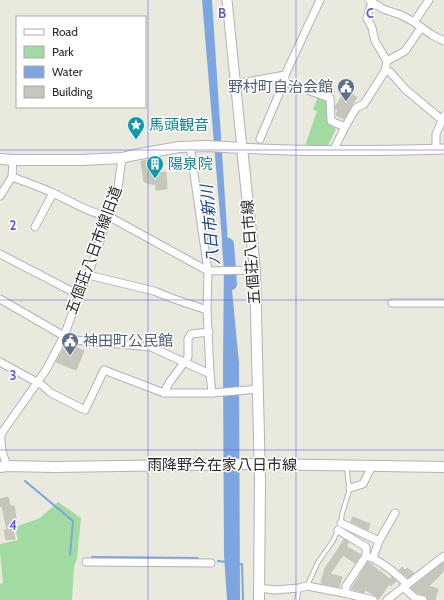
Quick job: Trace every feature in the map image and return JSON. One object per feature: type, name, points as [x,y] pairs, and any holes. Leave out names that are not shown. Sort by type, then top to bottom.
[{"type":"main road","points":[[0,159],[81,160],[122,158],[190,146],[242,148]]},
{"type":"main road","name":"五個荘八日市線","points":[[242,148],[255,270],[258,390],[256,464],[260,480],[259,600]]},
{"type":"main road","name":"雨降野今在家八日市線","points":[[4,466],[55,467],[256,464],[444,468]]},
{"type":"street","points":[[227,0],[242,148],[333,151],[440,150],[436,134],[443,118],[405,89],[390,72],[385,71]]},
{"type":"street","points":[[260,139],[284,78],[320,0]]},
{"type":"street","points":[[414,22],[429,0]]},
{"type":"street","points":[[333,151],[356,108],[364,104],[385,71],[387,61],[375,41],[372,28],[367,18],[371,3],[382,9],[401,15],[414,22],[420,30],[444,41]]},
{"type":"street","points":[[387,61],[405,51],[420,30]]},
{"type":"street","points":[[235,84],[284,78],[330,98],[331,121],[345,127]]},
{"type":"street","points":[[190,146],[208,271],[207,310],[212,393]]},
{"type":"street","name":"五個荘八日市線旧道","points":[[4,466],[0,442],[1,434],[46,370],[64,336],[88,275],[118,188],[122,158]]},
{"type":"street","points":[[0,196],[12,177],[13,160]]},
{"type":"street","points":[[12,177],[52,193],[83,208],[108,216],[208,271],[255,270]]},
{"type":"street","points":[[35,227],[52,193]]},
{"type":"street","points":[[0,254],[79,295]]},
{"type":"street","points":[[88,275],[154,291],[207,310]]},
{"type":"street","points":[[0,299],[64,336],[75,340],[150,347],[210,374]]},
{"type":"street","points":[[392,303],[444,303]]},
{"type":"street","points":[[164,393],[169,383],[188,357],[188,339],[191,334],[209,332]]},
{"type":"street","points":[[0,362],[42,385],[51,393],[85,410],[104,370],[164,393],[212,393],[258,390]]},
{"type":"street","points":[[350,488],[363,484],[372,466]]},
{"type":"street","points":[[348,596],[346,586],[369,557],[395,513]]},
{"type":"street","points":[[341,523],[379,541]]},
{"type":"street","points":[[338,530],[366,547],[369,557],[389,569],[414,598],[423,600]]},
{"type":"street","points":[[387,600],[444,556]]},
{"type":"street","points":[[86,562],[211,563]]},
{"type":"street","points":[[259,588],[274,590],[307,586],[348,596],[373,600]]},
{"type":"lane","points":[[307,586],[318,562],[332,541],[341,523],[342,514],[350,488],[347,465]]},
{"type":"lane","points":[[297,600],[299,588]]},
{"type":"green space","points":[[318,96],[327,100],[328,123],[336,129],[327,148],[305,146],[317,111],[313,110]]},
{"type":"green space","points":[[58,502],[81,518],[77,559],[74,566],[72,600],[0,600],[0,584],[3,583],[0,544],[18,540],[15,527],[40,518]]},
{"type":"water","points":[[202,0],[212,0],[229,259],[239,363],[240,600],[227,600],[224,555],[224,263]]},
{"type":"building","name":"野村町自治会館","points":[[345,91],[357,97],[344,119],[336,115],[338,110],[335,107]]},
{"type":"building","name":"陽泉院","points":[[150,160],[151,173],[166,172],[167,189],[156,190],[156,185],[144,182],[141,161]]},
{"type":"building","name":"神田町公民館","points":[[72,346],[84,351],[76,370],[56,362],[64,348],[70,350]]},
{"type":"building","points":[[8,497],[10,506],[14,506],[17,524],[12,525],[15,539],[6,540],[4,530],[7,530],[2,506],[0,507],[0,499]]},
{"type":"building","points":[[353,517],[370,524],[368,530],[351,522]]},
{"type":"building","points":[[344,539],[349,542],[346,546],[361,555],[355,563],[343,555],[330,574],[342,577],[339,587],[321,583],[325,568]]},
{"type":"building","points":[[368,562],[390,579],[392,577],[396,581],[391,586],[389,584],[379,599],[365,590],[364,593],[351,589]]},
{"type":"building","points":[[444,562],[444,571],[429,586],[438,589],[435,600],[428,600],[426,596],[417,593],[411,588]]},
{"type":"building","points":[[402,567],[405,570],[407,568],[414,573],[408,578],[399,570]]},
{"type":"waterway","name":"八日市新川","points":[[228,244],[231,284]]},
{"type":"waterway","points":[[25,481],[73,521],[70,555]]},
{"type":"waterway","points":[[92,557],[198,558]]},
{"type":"waterway","points":[[218,561],[227,562]]},
{"type":"waterway","points":[[237,564],[242,564],[243,600]]},
{"type":"place","name":"野村町自治会館","points":[[346,102]]},
{"type":"place","name":"馬頭観音","points":[[136,140]]},
{"type":"place","name":"陽泉院","points":[[155,179]]},
{"type":"place","name":"神田町公民館","points":[[70,356]]}]
